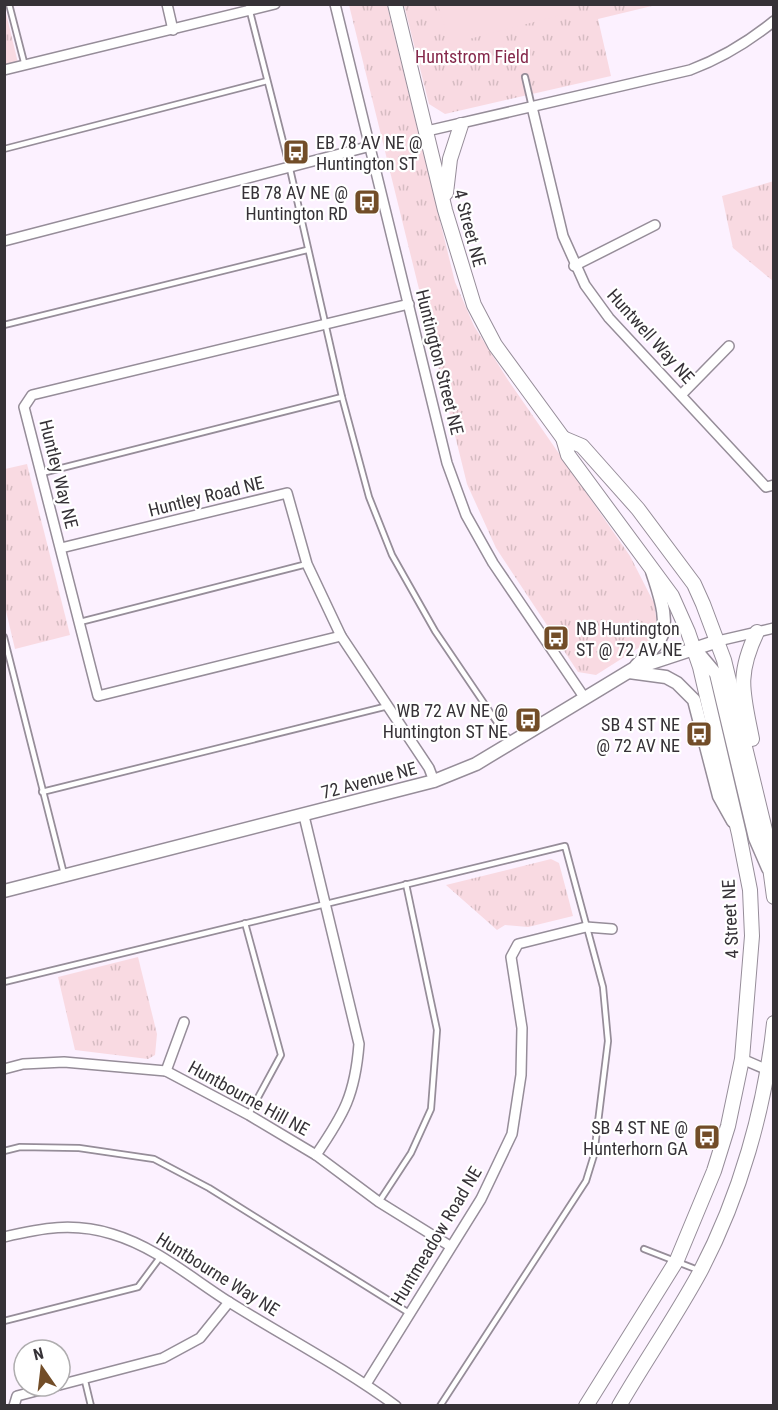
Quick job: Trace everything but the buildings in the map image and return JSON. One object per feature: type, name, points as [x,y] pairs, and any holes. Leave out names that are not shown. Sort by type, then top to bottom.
[{"type":"main road","name":"4 Street NE","points":[[395,4],[446,210],[474,305],[495,345],[563,438],[568,455],[672,596],[694,648],[750,890],[752,936],[742,1059],[728,1126],[714,1171],[677,1260],[586,1406]]},
{"type":"main road","points":[[446,210],[450,159],[461,124]]},
{"type":"main road","name":"4 Street NE","points":[[563,438],[582,446],[638,509],[693,584],[718,641],[765,830],[774,897]]},
{"type":"main road","points":[[757,632],[745,659],[741,682],[763,798],[765,830]]},
{"type":"main road","points":[[619,1406],[700,1271],[735,1191],[753,1136],[771,1064],[774,1023]]},
{"type":"street","points":[[167,4],[173,30]]},
{"type":"street","points":[[4,70],[173,30],[249,8],[275,4]]},
{"type":"street","name":"Huntington Street NE","points":[[335,4],[367,147],[409,304],[447,463],[466,515],[493,563],[584,698]]},
{"type":"street","points":[[427,131],[690,70],[719,60],[746,44],[774,21]]},
{"type":"street","name":"Huntwell Way NE","points":[[532,107],[563,236],[574,266],[609,318],[766,487],[774,485]]},
{"type":"street","points":[[4,241],[290,169],[367,147]]},
{"type":"street","points":[[574,266],[655,225]]},
{"type":"street","name":"Huntley Way NE","points":[[341,636],[98,696],[24,407],[32,395],[409,304]]},
{"type":"street","points":[[681,395],[729,346]]},
{"type":"street","name":"Huntley Road NE","points":[[61,548],[287,493],[307,564],[341,636],[429,768],[434,781]]},
{"type":"street","points":[[631,671],[658,642],[663,633],[661,604],[652,569]]},
{"type":"street","points":[[718,641],[774,628]]},
{"type":"street","name":"72 Avenue NE","points":[[4,891],[434,781],[476,764],[631,671],[718,641]]},
{"type":"street","points":[[694,648],[716,674],[754,838],[771,874]]},
{"type":"street","points":[[631,671],[666,677],[677,682],[694,700],[719,796],[737,828]]},
{"type":"street","points":[[304,816],[327,903],[359,1044],[356,1078],[342,1117],[316,1155]]},
{"type":"street","name":"Huntmeadow Road NE","points":[[366,1384],[481,1199],[512,1134],[521,1075],[522,1028],[511,957],[518,944],[586,927],[612,929]]},
{"type":"street","points":[[166,1071],[184,1022]]},
{"type":"street","points":[[742,1059],[771,1064]]},
{"type":"street","points":[[742,1059],[771,1064]]},
{"type":"street","name":"Huntbourne Hill NE","points":[[4,1069],[23,1064],[64,1062],[166,1071],[249,1115],[316,1155],[379,1202],[450,1246]]},
{"type":"street","name":"Huntbourne Way NE","points":[[4,1237],[48,1226],[84,1227],[120,1237],[161,1256],[229,1302],[366,1384],[396,1406]]},
{"type":"street","points":[[14,1406],[17,1396],[85,1381],[172,1353],[200,1338],[229,1302]]},
{"type":"lane","points":[[9,4],[25,66]]},
{"type":"lane","points":[[249,8],[290,169],[324,325],[369,497],[392,555],[435,631],[512,743]]},
{"type":"lane","points":[[525,76],[532,107]]},
{"type":"lane","points":[[4,149],[267,81]]},
{"type":"lane","points":[[4,325],[306,250]]},
{"type":"lane","points":[[42,474],[342,397]]},
{"type":"lane","points":[[79,622],[307,564]]},
{"type":"lane","points":[[4,638],[65,876]]},
{"type":"lane","points":[[42,792],[388,706]]},
{"type":"lane","points":[[4,982],[565,846],[603,987],[608,1041],[594,1155],[580,1191],[440,1406]]},
{"type":"lane","points":[[379,1202],[411,1153],[431,1109],[437,1030],[406,884]]},
{"type":"lane","points":[[245,923],[281,1055],[249,1115]]},
{"type":"lane","points":[[4,1151],[20,1147],[79,1148],[154,1159],[209,1188],[409,1313]]},
{"type":"lane","points":[[644,1249],[677,1260],[700,1271]]},
{"type":"lane","points":[[4,1321],[138,1287],[161,1256]]},
{"type":"lane","points":[[85,1381],[91,1406]]},
{"type":"green space","points":[[4,5],[19,67],[4,70]]},
{"type":"green space","points":[[349,5],[387,5],[455,282],[474,326],[508,380],[630,556],[654,603],[657,624],[651,640],[596,675],[578,672],[496,548],[467,484]]},
{"type":"green space","name":"Huntstrom Field","points":[[404,5],[656,5],[598,19],[611,76],[445,114],[429,104]]},
{"type":"green space","points":[[438,5],[559,5],[561,15],[450,44]]},
{"type":"green space","points":[[774,181],[773,281],[733,248],[722,196]]},
{"type":"green space","points":[[27,464],[70,635],[15,649],[5,607],[5,469]]},
{"type":"green space","points":[[551,859],[559,863],[573,916],[528,927],[505,925],[497,930],[446,885]]},
{"type":"green space","points":[[138,957],[157,1034],[155,1055],[148,1059],[75,1050],[58,977]]},
{"type":"place","name":"EB 78 AV NE @ Huntington ST","points":[[296,152]]},
{"type":"place","name":"EB 78 AV NE @ Huntington RD","points":[[367,202]]},
{"type":"place","name":"NB Huntington ST @ 72 AV NE","points":[[556,638]]},
{"type":"place","name":"WB 72 AV NE @ Huntington ST NE","points":[[528,720]]},
{"type":"place","name":"SB 4 ST NE @ 72 AV NE","points":[[699,734]]},
{"type":"place","name":"SB 4 ST NE @ Hunterhorn GA","points":[[707,1137]]}]
